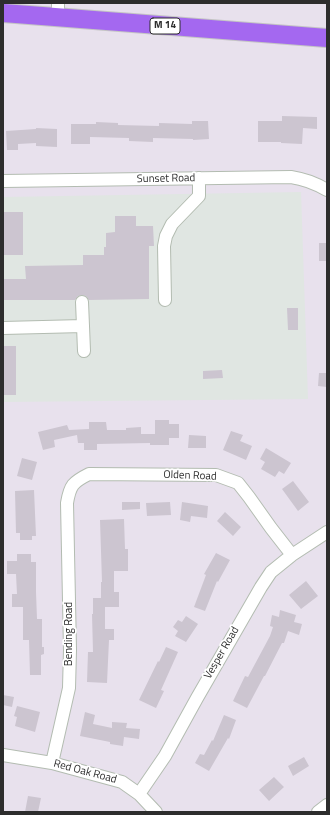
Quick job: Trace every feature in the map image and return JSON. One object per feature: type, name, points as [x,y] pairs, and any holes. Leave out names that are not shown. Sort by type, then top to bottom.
[{"type":"highway","name":"M 14","points":[[3,13],[58,10],[327,38]]},
{"type":"street","name":"Sunset Road","points":[[3,181],[291,177],[312,181],[327,190]]},
{"type":"street","points":[[165,300],[164,246],[166,236],[172,224],[199,196],[199,178]]},
{"type":"street","points":[[82,302],[84,351]]},
{"type":"street","points":[[3,328],[83,326]]},
{"type":"street","name":"Olden Road","points":[[67,503],[69,490],[78,479],[89,474],[216,475],[238,483],[292,555]]},
{"type":"street","name":"Bending Road","points":[[52,763],[69,688],[70,626],[67,503]]},
{"type":"street","name":"Vesper Road","points":[[139,794],[164,756],[261,587],[272,572],[292,555],[327,532]]},
{"type":"street","name":"Red Oak Road","points":[[3,755],[52,763],[122,782],[139,794],[156,812]]},
{"type":"street","points":[[318,812],[327,805]]},
{"type":"shaded area","points":[[301,192],[308,399],[3,402],[3,197]]},
{"type":"building","points":[[282,116],[317,117],[317,129],[303,128],[302,144],[258,142],[258,121],[282,121]]},
{"type":"building","points":[[192,121],[208,121],[209,139],[193,140],[153,138],[153,142],[129,141],[129,138],[90,137],[90,144],[71,144],[71,124],[96,124],[96,122],[118,123],[118,125],[159,126],[159,123],[192,124]]},
{"type":"building","points":[[36,128],[57,129],[57,147],[36,146],[36,143],[18,144],[18,150],[7,150],[6,131]]},
{"type":"building","points":[[3,212],[23,212],[23,255],[3,255]]},
{"type":"building","points":[[115,216],[136,216],[136,226],[153,226],[154,246],[149,246],[149,299],[89,300],[86,296],[82,295],[78,296],[75,300],[3,300],[3,279],[26,279],[25,266],[83,265],[83,255],[104,255],[104,247],[106,247],[106,233],[115,232]]},
{"type":"building","points":[[319,243],[327,243],[327,261],[319,261]]},
{"type":"building","points":[[287,308],[298,308],[298,330],[288,330]]},
{"type":"building","points":[[3,346],[16,346],[16,395],[3,395]]},
{"type":"building","points":[[222,370],[223,378],[203,379],[203,371]]},
{"type":"building","points":[[319,373],[327,373],[327,387],[318,386]]},
{"type":"building","points":[[155,420],[169,420],[169,424],[179,424],[179,438],[169,438],[169,445],[150,445],[150,443],[97,444],[97,450],[84,450],[84,443],[78,443],[77,435],[54,440],[55,447],[43,450],[38,432],[67,425],[69,430],[89,429],[89,422],[106,422],[107,430],[126,430],[126,428],[141,427],[141,434],[155,434]]},
{"type":"building","points":[[231,431],[243,435],[240,441],[252,446],[246,460],[223,450]]},
{"type":"building","points":[[189,435],[206,436],[206,448],[188,448]]},
{"type":"building","points":[[266,448],[291,463],[284,474],[279,471],[275,477],[261,469],[265,462],[260,459]]},
{"type":"building","points":[[22,458],[37,462],[32,480],[17,476]]},
{"type":"building","points":[[293,481],[309,502],[298,511],[282,489]]},
{"type":"building","points":[[34,490],[36,536],[32,536],[32,540],[20,540],[20,533],[16,533],[15,491]]},
{"type":"building","points":[[122,502],[140,502],[140,509],[122,510]]},
{"type":"building","points":[[170,502],[171,515],[147,516],[146,503]]},
{"type":"building","points":[[182,502],[208,506],[207,518],[191,516],[190,522],[180,520]]},
{"type":"building","points":[[225,512],[241,527],[233,536],[217,521]]},
{"type":"building","points":[[124,519],[125,549],[128,549],[128,571],[114,571],[114,592],[119,592],[119,607],[105,607],[105,629],[114,629],[114,640],[109,640],[107,683],[87,682],[88,652],[93,652],[93,598],[101,598],[102,582],[100,520]]},
{"type":"building","points":[[216,553],[230,560],[218,582],[217,581],[205,611],[194,607],[206,575],[204,574]]},
{"type":"building","points":[[17,554],[31,554],[31,562],[36,562],[37,619],[42,619],[42,647],[44,647],[44,654],[41,655],[41,675],[30,675],[29,640],[23,640],[23,607],[12,607],[12,594],[17,594],[16,574],[7,574],[7,561],[17,561]]},
{"type":"building","points":[[306,581],[318,596],[301,609],[289,595]]},
{"type":"building","points":[[280,610],[296,615],[294,622],[302,624],[299,635],[288,631],[284,643],[282,643],[247,708],[233,701],[245,676],[248,677],[270,636],[273,627],[270,626],[272,615],[279,617]]},
{"type":"building","points":[[186,616],[198,624],[186,642],[175,636],[178,631],[173,627],[178,620],[182,622]]},
{"type":"building","points":[[166,647],[178,652],[161,690],[164,691],[156,708],[139,700]]},
{"type":"building","points":[[3,695],[14,697],[12,707],[3,705]]},
{"type":"building","points":[[17,706],[40,712],[35,732],[15,726],[17,717],[14,716]]},
{"type":"building","points":[[85,712],[95,715],[93,724],[112,728],[112,722],[127,723],[126,728],[140,729],[139,739],[124,737],[123,746],[80,736]]},
{"type":"building","points":[[224,715],[236,720],[229,739],[228,738],[209,771],[195,763],[200,754],[204,755],[212,740],[213,741]]},
{"type":"building","points":[[304,757],[309,766],[293,776],[288,766]]},
{"type":"building","points":[[274,777],[284,787],[269,801],[259,790]]},
{"type":"building","points":[[28,796],[41,798],[38,812],[25,812]]}]
